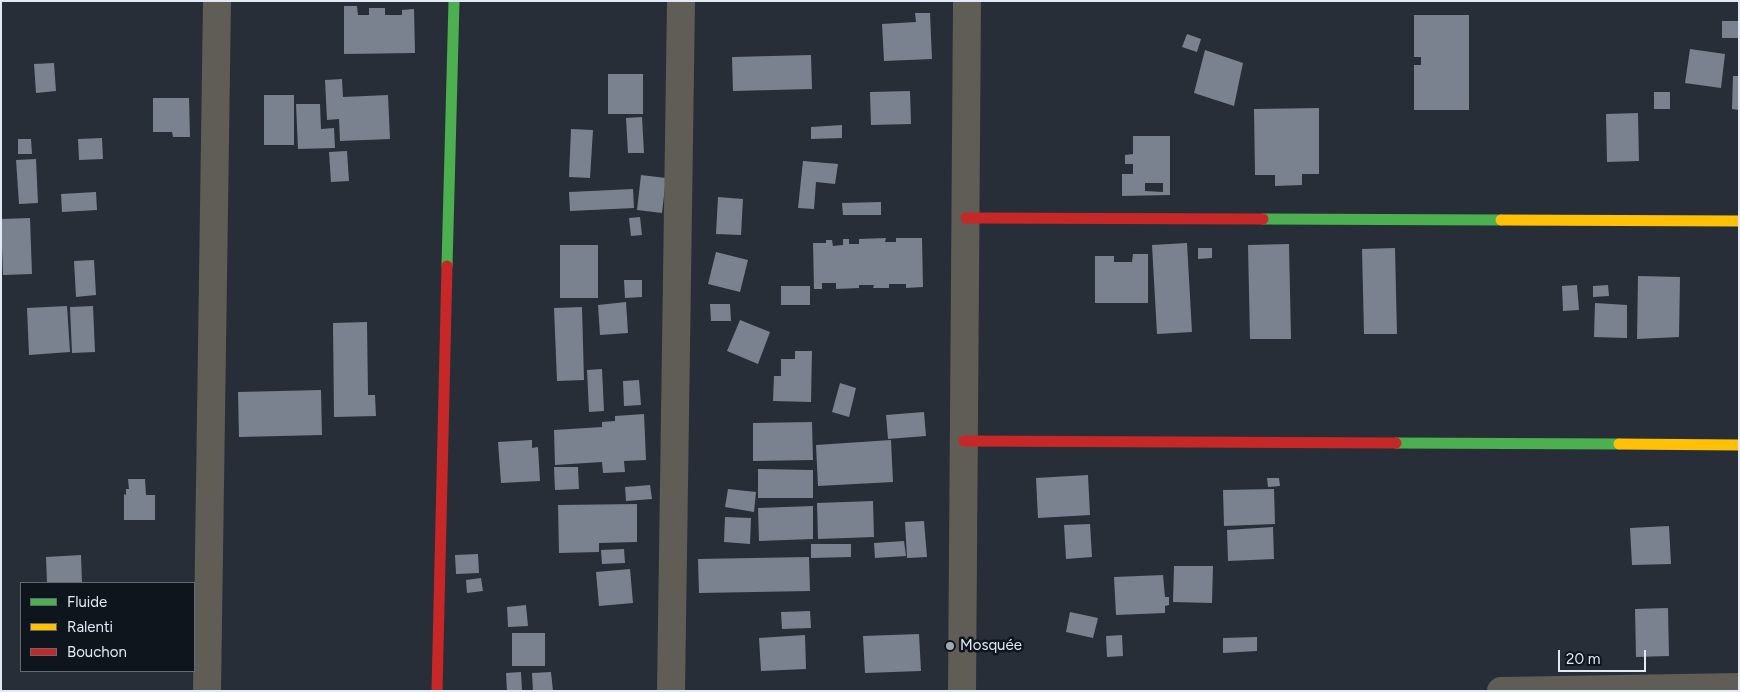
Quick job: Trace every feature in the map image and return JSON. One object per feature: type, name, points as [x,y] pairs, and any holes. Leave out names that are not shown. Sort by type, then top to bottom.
[{"type":"street","points":[[206,691],[217,1]]},
{"type":"street","points":[[437,691],[454,1]]},
{"type":"street","points":[[671,691],[681,1]]},
{"type":"street","points":[[962,691],[967,1]]},
{"type":"street","points":[[966,218],[1739,221]]},
{"type":"street","points":[[964,441],[1739,445]]},
{"type":"street","points":[[1501,691],[1739,687]]},
{"type":"building","points":[[344,6],[357,6],[358,15],[369,15],[369,8],[385,8],[385,15],[402,15],[402,10],[414,9],[415,53],[344,54]]},
{"type":"building","points":[[915,13],[930,13],[932,59],[884,61],[882,24],[916,22]]},
{"type":"building","points":[[1414,15],[1469,15],[1469,110],[1414,110],[1414,65],[1421,65],[1421,57],[1414,57]]},
{"type":"building","points":[[1722,21],[1739,21],[1739,38],[1722,38]]},
{"type":"building","points":[[1187,34],[1201,39],[1197,52],[1182,47]]},
{"type":"building","points":[[1690,49],[1725,54],[1721,88],[1685,83]]},
{"type":"building","points":[[1205,50],[1243,63],[1234,106],[1194,93]]},
{"type":"building","points":[[811,55],[812,89],[733,91],[732,57]]},
{"type":"building","points":[[54,63],[56,91],[36,93],[34,64]]},
{"type":"building","points":[[608,74],[643,74],[643,114],[608,114]]},
{"type":"building","points":[[1733,76],[1739,76],[1739,110],[1732,109]]},
{"type":"building","points":[[342,79],[343,97],[388,95],[390,139],[340,141],[339,119],[327,120],[325,80]]},
{"type":"building","points":[[910,91],[911,124],[871,125],[870,92]]},
{"type":"building","points":[[1654,92],[1670,92],[1670,109],[1654,109]]},
{"type":"building","points":[[264,95],[294,95],[294,145],[264,145]]},
{"type":"building","points":[[153,98],[189,98],[190,137],[173,137],[172,132],[153,132]]},
{"type":"building","points":[[296,104],[320,104],[321,129],[334,128],[335,148],[298,149]]},
{"type":"building","points":[[1319,108],[1319,174],[1302,174],[1302,185],[1275,186],[1275,175],[1255,175],[1254,109]]},
{"type":"building","points":[[1638,113],[1639,161],[1607,162],[1606,114]]},
{"type":"building","points":[[642,117],[644,153],[628,153],[626,118]]},
{"type":"building","points":[[842,125],[842,138],[811,139],[811,127]]},
{"type":"building","points":[[571,129],[593,130],[590,178],[569,177]]},
{"type":"building","points":[[1133,136],[1170,136],[1170,195],[1122,196],[1122,174],[1133,174],[1133,164],[1125,164],[1125,155],[1133,154]],"holes":[[[1145,183],[1163,183],[1163,192],[1145,191]]]},
{"type":"building","points":[[102,138],[103,159],[79,160],[78,139]]},
{"type":"building","points":[[18,139],[31,139],[32,154],[18,154]]},
{"type":"building","points":[[347,151],[349,181],[331,182],[329,152]]},
{"type":"building","points":[[36,159],[38,203],[19,204],[16,160]]},
{"type":"building","points":[[803,161],[838,164],[835,184],[816,182],[814,209],[798,208]]},
{"type":"building","points":[[641,175],[666,178],[662,213],[637,210]]},
{"type":"building","points":[[633,189],[634,208],[570,211],[569,192]]},
{"type":"building","points":[[96,192],[97,210],[62,212],[61,194]]},
{"type":"building","points":[[718,197],[743,199],[741,235],[716,234]]},
{"type":"building","points":[[881,202],[881,215],[843,215],[842,203]]},
{"type":"building","points":[[640,217],[642,235],[631,236],[629,218]]},
{"type":"building","points":[[30,218],[32,274],[3,275],[1,219]]},
{"type":"building","points":[[886,238],[885,242],[896,242],[896,238],[922,238],[923,287],[906,288],[906,284],[889,284],[889,288],[873,288],[874,285],[859,285],[859,288],[836,289],[836,283],[822,283],[822,289],[814,289],[813,243],[826,243],[826,240],[832,240],[833,246],[843,245],[843,239],[849,239],[849,244],[859,244],[859,239]]},
{"type":"building","points":[[1187,243],[1192,332],[1157,334],[1152,245]]},
{"type":"building","points":[[1289,244],[1291,339],[1250,339],[1248,245]]},
{"type":"building","points":[[560,245],[598,245],[598,298],[560,298]]},
{"type":"building","points":[[1198,248],[1212,248],[1212,258],[1198,259]]},
{"type":"building","points":[[1395,248],[1397,334],[1364,334],[1362,249]]},
{"type":"building","points":[[716,252],[748,260],[740,292],[708,284]]},
{"type":"building","points":[[1133,254],[1148,254],[1148,303],[1095,303],[1095,256],[1114,256],[1114,262],[1132,262]]},
{"type":"building","points":[[94,260],[96,295],[76,297],[74,261]]},
{"type":"building","points":[[1638,276],[1680,277],[1679,337],[1637,339]]},
{"type":"building","points":[[624,280],[642,280],[642,297],[625,298]]},
{"type":"building","points":[[1577,285],[1579,310],[1563,311],[1562,286]]},
{"type":"building","points":[[1608,285],[1609,296],[1593,297],[1593,286]]},
{"type":"building","points":[[781,286],[810,286],[810,305],[781,305]]},
{"type":"building","points":[[626,302],[628,333],[600,335],[598,305]]},
{"type":"building","points":[[1595,303],[1627,305],[1627,338],[1594,337]]},
{"type":"building","points":[[710,304],[730,304],[731,321],[711,321]]},
{"type":"building","points":[[67,306],[70,352],[29,355],[27,308]]},
{"type":"building","points":[[93,306],[95,352],[72,353],[70,307]]},
{"type":"building","points":[[582,307],[584,380],[557,381],[554,308]]},
{"type":"building","points":[[740,320],[770,332],[758,364],[727,351]]},
{"type":"building","points":[[367,322],[368,395],[375,395],[376,416],[334,417],[333,323]]},
{"type":"building","points":[[795,351],[812,351],[811,402],[773,401],[774,376],[781,376],[781,359],[795,359]]},
{"type":"building","points":[[602,369],[604,411],[589,412],[587,370]]},
{"type":"building","points":[[639,380],[641,405],[624,406],[623,381]]},
{"type":"building","points":[[840,383],[856,388],[849,417],[832,412]]},
{"type":"building","points":[[321,390],[322,435],[239,437],[238,392]]},
{"type":"building","points":[[924,412],[926,436],[888,439],[886,415]]},
{"type":"building","points":[[644,414],[646,460],[624,461],[625,472],[603,473],[602,462],[555,465],[554,430],[602,427],[602,422],[615,421],[615,416]]},
{"type":"building","points":[[812,422],[813,460],[753,461],[753,423]]},
{"type":"building","points":[[532,440],[532,448],[538,447],[540,481],[501,483],[498,442]]},
{"type":"building","points":[[891,440],[893,482],[818,486],[816,445]]},
{"type":"building","points":[[554,467],[578,467],[579,489],[555,490]]},
{"type":"building","points":[[758,469],[813,470],[813,498],[758,498]]},
{"type":"building","points":[[1088,475],[1090,515],[1038,518],[1036,478]]},
{"type":"building","points":[[1267,478],[1279,478],[1280,486],[1268,487]]},
{"type":"building","points":[[128,479],[145,479],[146,495],[155,495],[155,520],[124,520],[124,494],[126,495],[126,489],[129,489]]},
{"type":"building","points":[[650,485],[652,499],[626,501],[625,487]]},
{"type":"building","points":[[728,489],[756,492],[754,512],[725,507]]},
{"type":"building","points":[[1274,489],[1275,524],[1224,526],[1223,490]]},
{"type":"building","points":[[873,501],[874,537],[818,539],[817,503]]},
{"type":"building","points":[[637,504],[637,542],[599,543],[599,552],[559,553],[558,505]]},
{"type":"building","points":[[813,506],[813,539],[759,541],[758,508]]},
{"type":"building","points":[[725,517],[751,518],[750,544],[724,542]]},
{"type":"building","points":[[924,521],[927,557],[907,558],[905,522]]},
{"type":"building","points":[[1090,524],[1092,557],[1066,559],[1064,525]]},
{"type":"building","points":[[1669,526],[1671,564],[1632,565],[1630,528]]},
{"type":"building","points":[[1273,527],[1274,559],[1228,561],[1227,530]]},
{"type":"building","points":[[904,541],[906,556],[875,558],[874,543]]},
{"type":"building","points":[[811,544],[851,544],[851,557],[811,558]]},
{"type":"building","points":[[624,549],[625,563],[602,564],[601,550]]},
{"type":"building","points":[[478,554],[479,573],[456,574],[455,555]]},
{"type":"building","points":[[81,555],[82,582],[47,582],[46,557]]},
{"type":"building","points":[[809,557],[810,591],[699,593],[698,559]]},
{"type":"building","points":[[1174,566],[1213,566],[1212,603],[1173,602]]},
{"type":"building","points":[[630,569],[633,603],[599,606],[596,572]]},
{"type":"building","points":[[1163,575],[1165,597],[1169,597],[1169,605],[1165,606],[1165,613],[1116,615],[1114,577]]},
{"type":"building","points":[[481,578],[483,591],[467,593],[466,580]]},
{"type":"building","points":[[526,605],[528,626],[508,627],[507,607]]},
{"type":"building","points":[[1668,608],[1669,656],[1636,657],[1635,609]]},
{"type":"building","points":[[810,611],[811,628],[782,629],[781,612]]},
{"type":"building","points":[[1070,612],[1098,618],[1093,638],[1066,632]]},
{"type":"building","points":[[512,633],[545,633],[545,666],[512,666]]},
{"type":"building","points":[[919,634],[921,671],[865,673],[863,636]]},
{"type":"building","points":[[805,635],[806,669],[761,671],[759,638]]},
{"type":"building","points":[[1122,635],[1123,656],[1107,657],[1106,636]]},
{"type":"building","points":[[1257,637],[1257,651],[1223,653],[1223,638]]},
{"type":"building","points":[[521,672],[522,691],[507,691],[506,673]]},
{"type":"building","points":[[551,672],[553,691],[533,691],[532,673]]},
{"type":"traffic: fast","points":[[447,266],[454,1]]},
{"type":"traffic: fast","points":[[1263,219],[1501,220]]},
{"type":"traffic: fast","points":[[1396,443],[1619,444]]},
{"type":"traffic: slow","points":[[1501,220],[1739,221]]},
{"type":"traffic: slow","points":[[1619,444],[1739,445]]},
{"type":"traffic: jam","points":[[966,218],[1263,219]]},
{"type":"traffic: jam","points":[[437,691],[447,266]]},
{"type":"traffic: jam","points":[[964,441],[1396,443]]},
{"type":"place","name":"Mosquée","points":[[950,646]]}]
